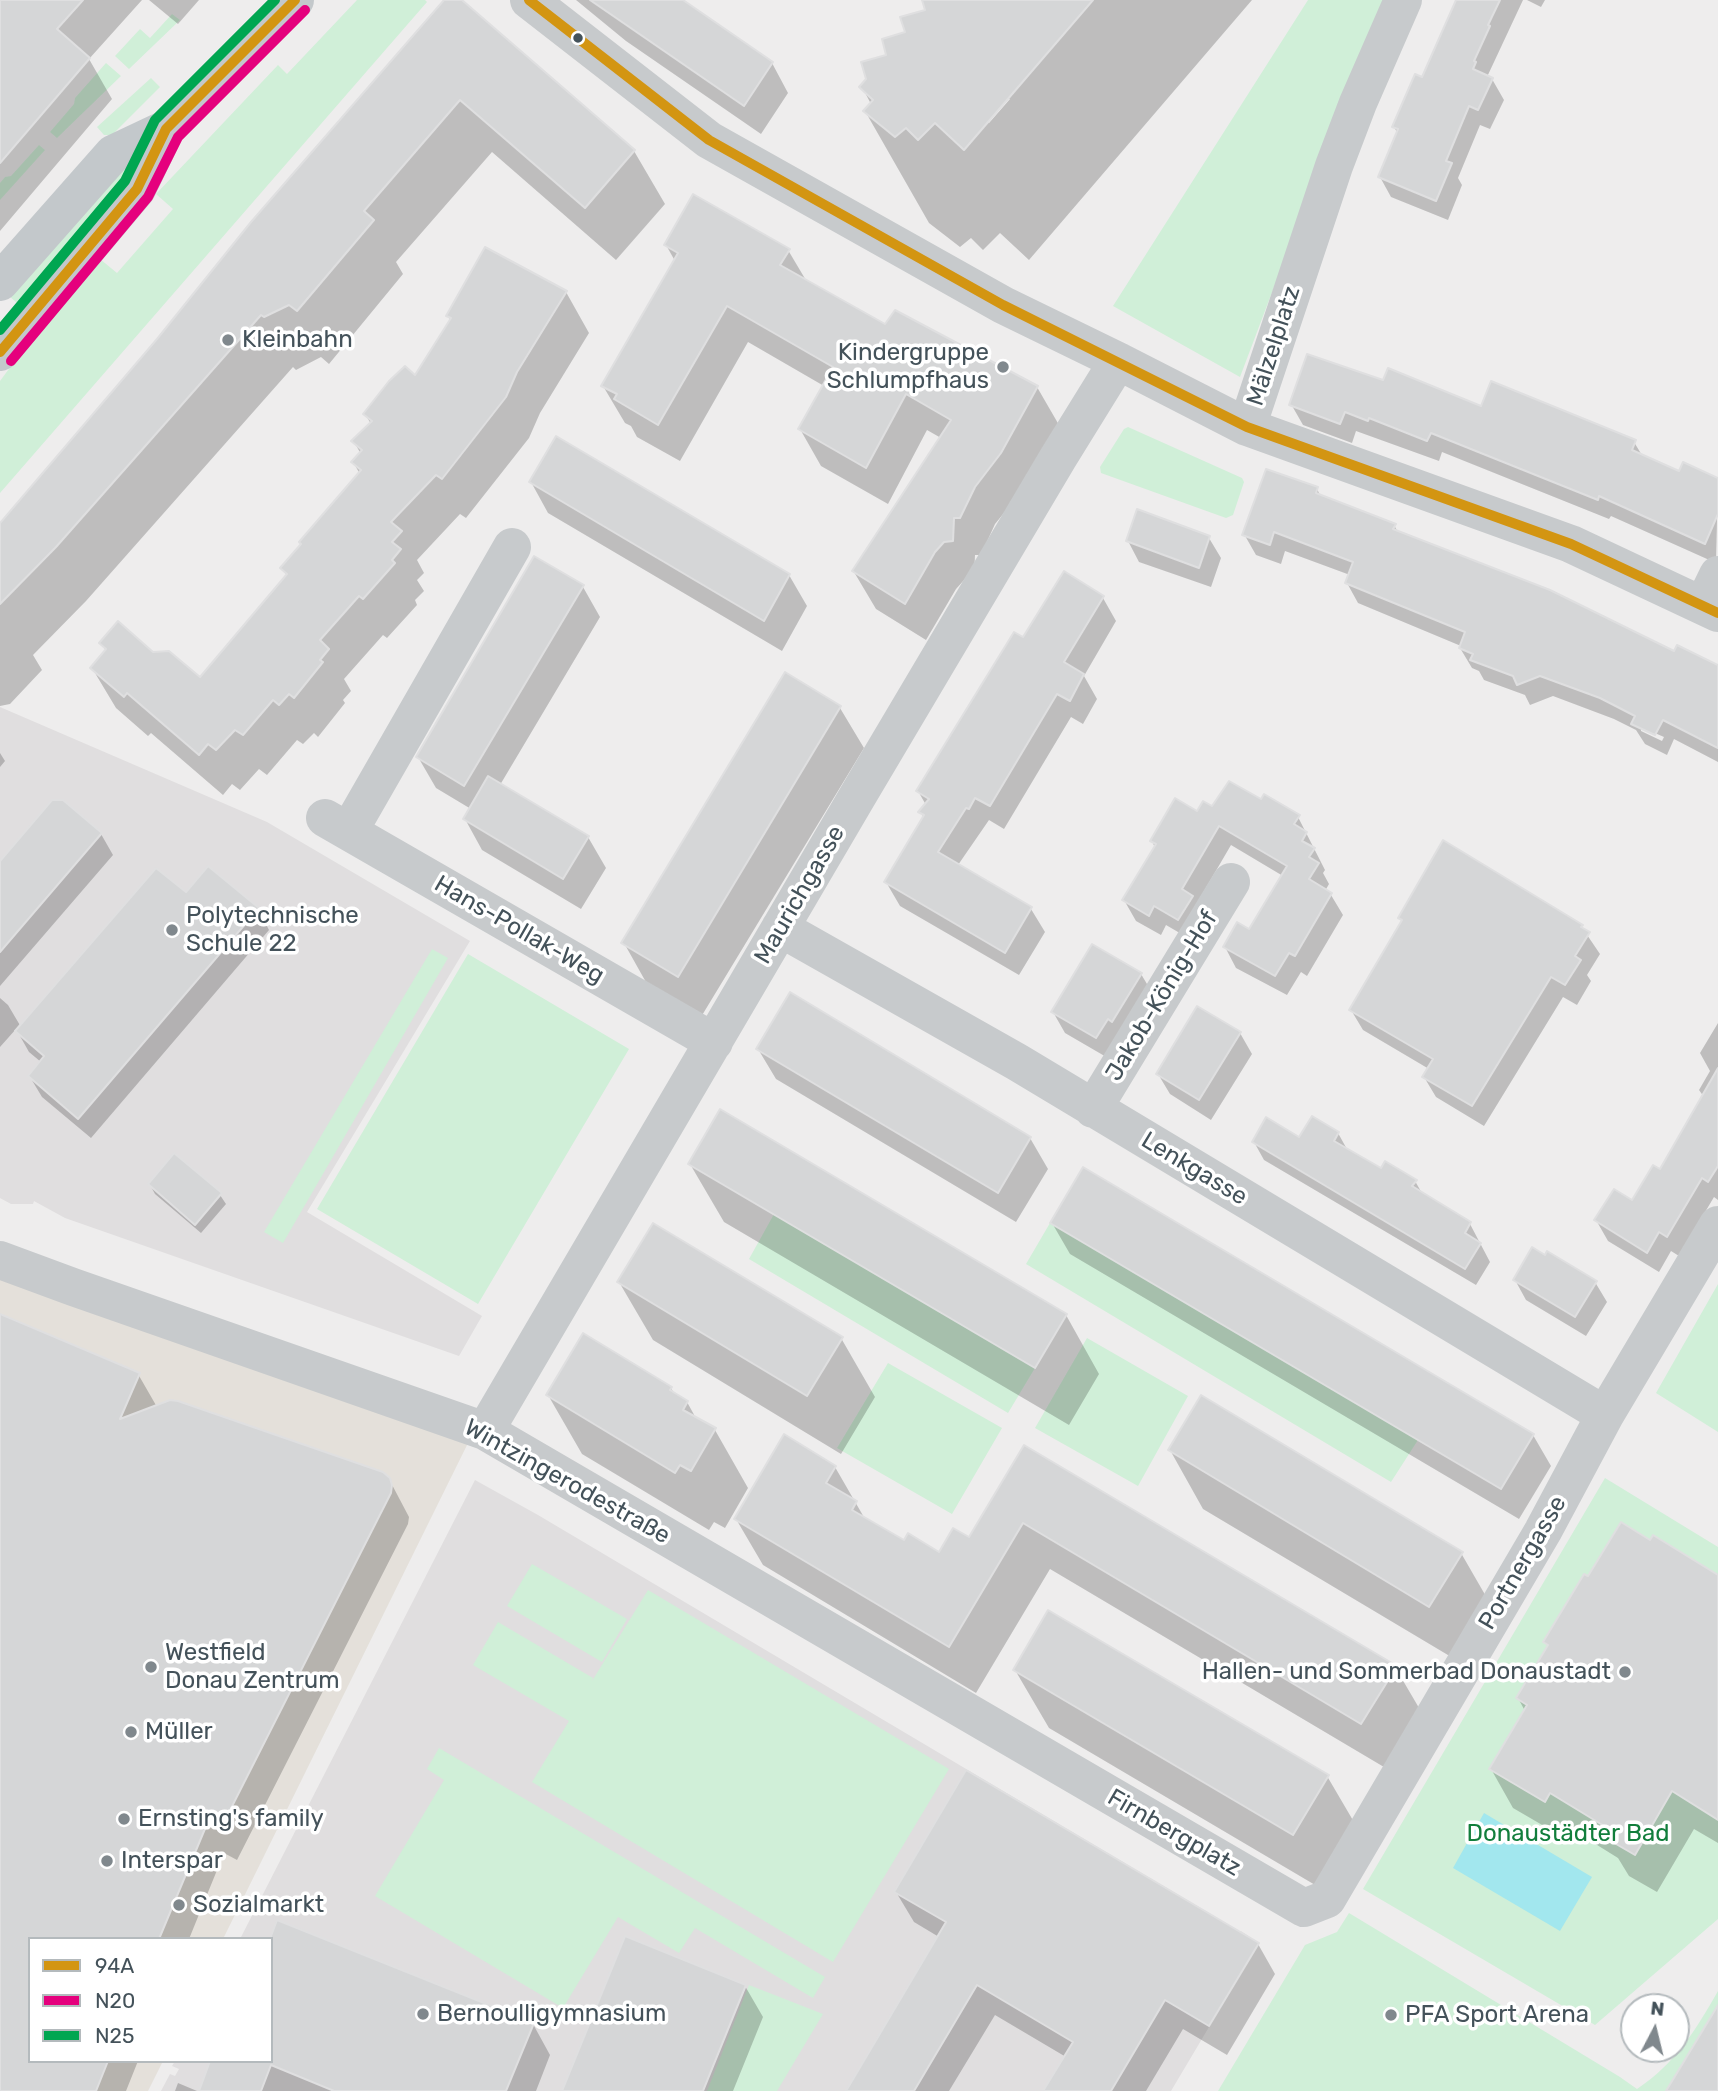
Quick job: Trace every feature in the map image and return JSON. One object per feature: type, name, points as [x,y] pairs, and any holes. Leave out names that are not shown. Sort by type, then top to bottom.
[{"type":"main road","points":[[0,352],[137,189],[166,129],[295,0]]},
{"type":"main road","points":[[1,279],[113,154],[166,129]]},
{"type":"street","name":"Mälzelplatz","points":[[529,0],[709,140],[1003,305],[1247,427],[1334,166],[1403,0]]},
{"type":"street","name":"Maurichgasse","points":[[485,1431],[1051,469],[1118,361]]},
{"type":"street","points":[[1247,427],[1713,598]]},
{"type":"street","name":"Hans-Pollak-Weg","points":[[512,547],[337,824],[714,1042]]},
{"type":"street","name":"Jakob-König-Hof","points":[[1093,1109],[1231,883]]},
{"type":"street","name":"Lenkgasse","points":[[780,928],[1017,1062],[1605,1415]]},
{"type":"street","name":"Portnergasse","points":[[1327,1899],[1543,1531],[1605,1415],[1718,1225]]},
{"type":"street","name":"Wintzingerodestraße","points":[[0,1259],[485,1431],[1024,1745]]},
{"type":"street","name":"Firnbergplatz","points":[[1024,1745],[1304,1908],[1327,1899]]},
{"type":"shaded area","points":[[0,707],[267,822],[470,941],[307,1212],[482,1316],[459,1356],[65,1218],[34,1201],[33,1204],[11,1204],[0,1198]]},
{"type":"shaded area","name":"Westfield Donau Zentrum","points":[[0,1242],[471,1437],[224,1937],[28,1937],[28,2063],[162,2063],[148,2091],[0,2091]]},
{"type":"shaded area","points":[[475,1480],[1214,1916],[1211,1924],[1236,1939],[1241,1931],[1259,1943],[1171,2091],[161,2091],[170,2074],[175,2076],[179,2069],[172,2066],[174,2063],[273,2063],[273,1937],[241,1937]]},
{"type":"green space","points":[[357,0],[427,2],[0,493],[0,381],[37,331],[100,259],[117,273],[173,209],[156,194],[278,65],[287,74]]},
{"type":"green space","points":[[1308,0],[1389,0],[1348,91],[1240,377],[1113,306]]},
{"type":"green space","points":[[172,14],[180,20],[129,69],[115,56],[140,29],[150,38]]},
{"type":"green space","points":[[106,63],[121,76],[57,138],[50,132]]},
{"type":"green space","points":[[151,78],[160,87],[112,135],[104,135],[97,127]]},
{"type":"green space","points":[[39,145],[45,150],[0,200],[0,183],[5,177],[11,176]]},
{"type":"green space","points":[[125,165],[134,168],[17,303],[8,295]]},
{"type":"green space","points":[[1128,427],[1242,478],[1244,482],[1233,515],[1226,518],[1101,473],[1100,467],[1124,429]]},
{"type":"green space","points":[[432,949],[448,958],[283,1243],[264,1232]]},
{"type":"green space","points":[[468,954],[629,1049],[478,1304],[317,1209]]},
{"type":"green space","points":[[774,1214],[1035,1368],[1008,1413],[749,1259]]},
{"type":"green space","points":[[1050,1223],[1418,1440],[1391,1482],[1026,1264]]},
{"type":"green space","points":[[1718,1284],[1718,1432],[1656,1393]]},
{"type":"green space","points":[[1087,1338],[1188,1396],[1138,1486],[1035,1428]]},
{"type":"green space","points":[[888,1363],[1002,1428],[952,1514],[837,1448]]},
{"type":"green space","name":"Donaustädter Bad","points":[[1605,1478],[1718,1547],[1718,1919],[1632,1993],[1620,1993],[1620,2003],[1595,2025],[1363,1889]]},
{"type":"green space","points":[[532,1564],[627,1619],[602,1662],[507,1606]]},
{"type":"green space","points":[[648,1590],[949,1769],[833,1962],[532,1782],[569,1721],[473,1665],[498,1622],[593,1678],[592,1681]]},
{"type":"green space","points":[[439,1748],[825,1977],[813,1998],[695,1928],[679,1953],[618,1917],[563,2008],[375,1896],[444,1780],[427,1769]]},
{"type":"green space","name":"PFA Sport Arena","points":[[1349,1913],[1637,2089],[1668,2063],[1690,2063],[1690,2037],[1718,1991],[1718,2091],[1218,2091],[1305,1945],[1337,1932]]},
{"type":"green space","points":[[749,1985],[823,2014],[777,2091],[707,2091]]},
{"type":"water","points":[[1484,1813],[1592,1877],[1560,1931],[1453,1868]]},
{"type":"building","points":[[0,0],[83,0],[57,29],[90,58],[0,163]]},
{"type":"building","points":[[444,0],[462,0],[635,150],[585,208],[460,100],[364,211],[374,220],[297,311],[289,305],[264,317],[261,315],[56,547],[0,604],[0,523],[157,339],[251,222]]},
{"type":"building","points":[[590,0],[683,0],[773,62],[744,106]]},
{"type":"building","points":[[922,0],[1093,0],[964,150],[935,123],[918,140],[906,128],[895,137],[863,111],[873,100],[859,87],[866,79],[861,62],[886,55],[882,39],[905,32],[900,17],[925,10]]},
{"type":"building","points":[[1456,0],[1500,0],[1473,69],[1493,78],[1478,110],[1469,106],[1446,161],[1452,163],[1436,201],[1378,177],[1398,129],[1392,127],[1415,74],[1422,77]]},
{"type":"building","points":[[693,194],[790,249],[780,265],[885,324],[895,310],[1038,386],[1001,453],[975,487],[960,518],[954,518],[953,541],[944,542],[935,552],[905,604],[852,571],[951,420],[906,394],[866,468],[798,429],[833,367],[727,306],[658,425],[614,399],[617,394],[601,386],[678,253],[664,245]]},
{"type":"building","points":[[485,247],[567,291],[517,372],[506,397],[442,479],[436,475],[391,522],[402,531],[392,542],[401,549],[392,560],[395,563],[363,599],[359,596],[320,640],[329,649],[320,660],[323,662],[294,698],[289,694],[279,705],[273,700],[243,735],[235,730],[216,750],[208,744],[199,755],[127,693],[124,697],[90,668],[106,649],[99,643],[118,621],[153,652],[169,651],[200,677],[287,574],[280,568],[361,470],[351,462],[362,450],[351,441],[372,421],[363,414],[389,381],[405,366],[415,375],[451,318],[446,316]]},
{"type":"building","points":[[1307,354],[1383,380],[1388,368],[1481,406],[1491,381],[1636,440],[1632,450],[1679,471],[1683,462],[1718,478],[1718,514],[1705,544],[1599,496],[1598,500],[1431,433],[1427,441],[1369,418],[1368,421],[1345,412],[1340,424],[1289,405]]},
{"type":"building","points":[[556,436],[790,574],[764,621],[529,482]]},
{"type":"building","points":[[1266,469],[1318,487],[1316,493],[1396,524],[1393,529],[1550,590],[1674,651],[1677,645],[1718,665],[1718,748],[1663,720],[1655,735],[1631,724],[1635,716],[1600,698],[1540,676],[1517,685],[1513,676],[1470,660],[1473,654],[1459,648],[1465,632],[1345,583],[1353,562],[1274,532],[1270,545],[1242,535]]},
{"type":"building","points":[[1137,509],[1210,536],[1199,568],[1126,541]]},
{"type":"building","points":[[534,556],[584,585],[464,786],[416,757]]},
{"type":"building","points":[[1064,571],[1104,596],[1064,662],[1084,674],[1070,701],[1057,694],[990,806],[975,798],[938,852],[1032,907],[1005,953],[884,882],[924,815],[918,812],[929,799],[916,791],[1014,632],[1023,637]]},
{"type":"building","points":[[785,672],[841,706],[678,977],[621,943]]},
{"type":"building","points":[[488,776],[589,836],[563,879],[463,819]]},
{"type":"building","points":[[1229,781],[1261,799],[1264,794],[1300,815],[1294,824],[1307,832],[1302,841],[1315,848],[1309,857],[1319,863],[1309,879],[1332,893],[1295,956],[1289,953],[1275,976],[1223,947],[1237,922],[1249,929],[1287,866],[1219,826],[1182,889],[1193,896],[1178,920],[1154,906],[1149,916],[1122,900],[1156,844],[1150,841],[1175,798],[1197,811],[1203,801],[1212,806]]},
{"type":"building","points":[[52,800],[63,800],[102,833],[0,952],[0,861]]},
{"type":"building","points":[[1443,840],[1583,925],[1581,927],[1590,932],[1575,956],[1581,960],[1565,985],[1551,977],[1472,1106],[1422,1077],[1433,1059],[1349,1010],[1402,920],[1398,918]]},
{"type":"building","name":"Polytechnische Schule 22","points":[[208,866],[259,908],[78,1119],[28,1076],[44,1056],[15,1031],[156,868],[186,892]]},
{"type":"building","points":[[1092,944],[1142,973],[1112,1022],[1108,1019],[1096,1038],[1051,1012]]},
{"type":"building","points":[[790,992],[1031,1137],[998,1193],[756,1049]]},
{"type":"building","points":[[1197,1006],[1241,1032],[1199,1100],[1156,1074]]},
{"type":"building","points":[[1718,1068],[1718,1166],[1708,1182],[1702,1178],[1667,1237],[1659,1232],[1647,1253],[1594,1220],[1614,1189],[1632,1200],[1653,1165],[1660,1169]]},
{"type":"building","points":[[720,1109],[1067,1314],[1035,1368],[688,1164]]},
{"type":"building","points":[[1312,1116],[1339,1132],[1334,1141],[1381,1168],[1385,1161],[1417,1180],[1412,1186],[1471,1222],[1465,1233],[1481,1243],[1465,1269],[1252,1142],[1266,1117],[1299,1137]]},
{"type":"building","points":[[174,1153],[222,1193],[195,1225],[148,1184]]},
{"type":"building","points":[[1083,1167],[1534,1434],[1501,1489],[1050,1223]]},
{"type":"building","points":[[653,1223],[843,1337],[807,1396],[617,1282]]},
{"type":"building","points":[[1532,1247],[1545,1255],[1547,1251],[1597,1281],[1575,1317],[1513,1280]]},
{"type":"building","name":"Westfield Donau Zentrum","points":[[0,1314],[140,1373],[120,1419],[170,1400],[178,1401],[383,1472],[390,1478],[392,1485],[391,1493],[220,1830],[207,1824],[160,1937],[28,1937],[28,2063],[107,2063],[96,2091],[0,2091]]},
{"type":"building","points":[[583,1333],[672,1387],[670,1390],[688,1401],[683,1410],[716,1428],[691,1471],[680,1465],[675,1473],[546,1395]]},
{"type":"building","points":[[1201,1395],[1463,1552],[1429,1607],[1168,1450]]},
{"type":"building","points":[[784,1434],[836,1466],[826,1483],[857,1501],[852,1510],[904,1540],[908,1533],[939,1552],[953,1528],[969,1537],[1024,1445],[1397,1666],[1361,1724],[1023,1523],[949,1647],[734,1519]]},
{"type":"building","name":"Hallen- und Sommerbad Donaustadt","points":[[1621,1522],[1650,1540],[1653,1535],[1718,1575],[1718,1820],[1672,1791],[1635,1855],[1604,1837],[1609,1829],[1550,1793],[1545,1802],[1489,1769],[1527,1705],[1516,1698],[1548,1645],[1543,1642],[1584,1574],[1588,1576]]},
{"type":"building","points":[[1048,1610],[1329,1775],[1293,1835],[1013,1670]]},
{"type":"building","points":[[966,1770],[1259,1943],[1209,2026],[1165,2000],[1111,2091],[1043,2091],[1073,2042],[977,1985],[914,2091],[846,2091],[946,1922],[894,1892]]},
{"type":"building","name":"Bernoulligymnasium","points":[[277,1920],[534,2023],[506,2091],[334,2091],[271,2065],[261,2091],[199,2091],[209,2063],[273,2063],[271,1936]]},
{"type":"building","name":"Bernoulligymnasium","points":[[625,1936],[746,1985],[703,2091],[562,2091]]},
{"type":"building","points":[[1718,2005],[1718,2091],[1666,2091],[1683,2063],[1690,2063],[1690,2051]]},
{"type":"transit line","name":"N25","points":[[0,330],[125,181],[155,120],[275,0]]},
{"type":"transit line","name":"94A","points":[[0,352],[137,189],[166,129],[295,0]]},
{"type":"transit line","name":"94A","points":[[529,0],[709,140],[1003,305],[1247,427],[1571,544],[1718,613]]},
{"type":"transit line","name":"N20","points":[[11,361],[148,197],[178,137],[305,10]]},
{"type":"place","name":"Kleinbahn","points":[[228,340]]},
{"type":"place","name":"Kindergruppe Schlumpfhaus","points":[[1003,367]]},
{"type":"place","name":"Polytechnische Schule 22","points":[[172,930]]},
{"type":"place","name":"Westfield Donau Zentrum","points":[[151,1667]]},
{"type":"place","name":"Hallen- und Sommerbad Donaustadt","points":[[1625,1672]]},
{"type":"place","name":"Müller","points":[[131,1732]]},
{"type":"place","name":"Ernsting's family","points":[[124,1819]]},
{"type":"place","name":"Interspar","points":[[107,1861]]},
{"type":"place","name":"Sozialmarkt","points":[[179,1905]]},
{"type":"place","name":"Bernoulligymnasium","points":[[423,2014]]},
{"type":"place","name":"PFA Sport Arena","points":[[1391,2015]]}]
